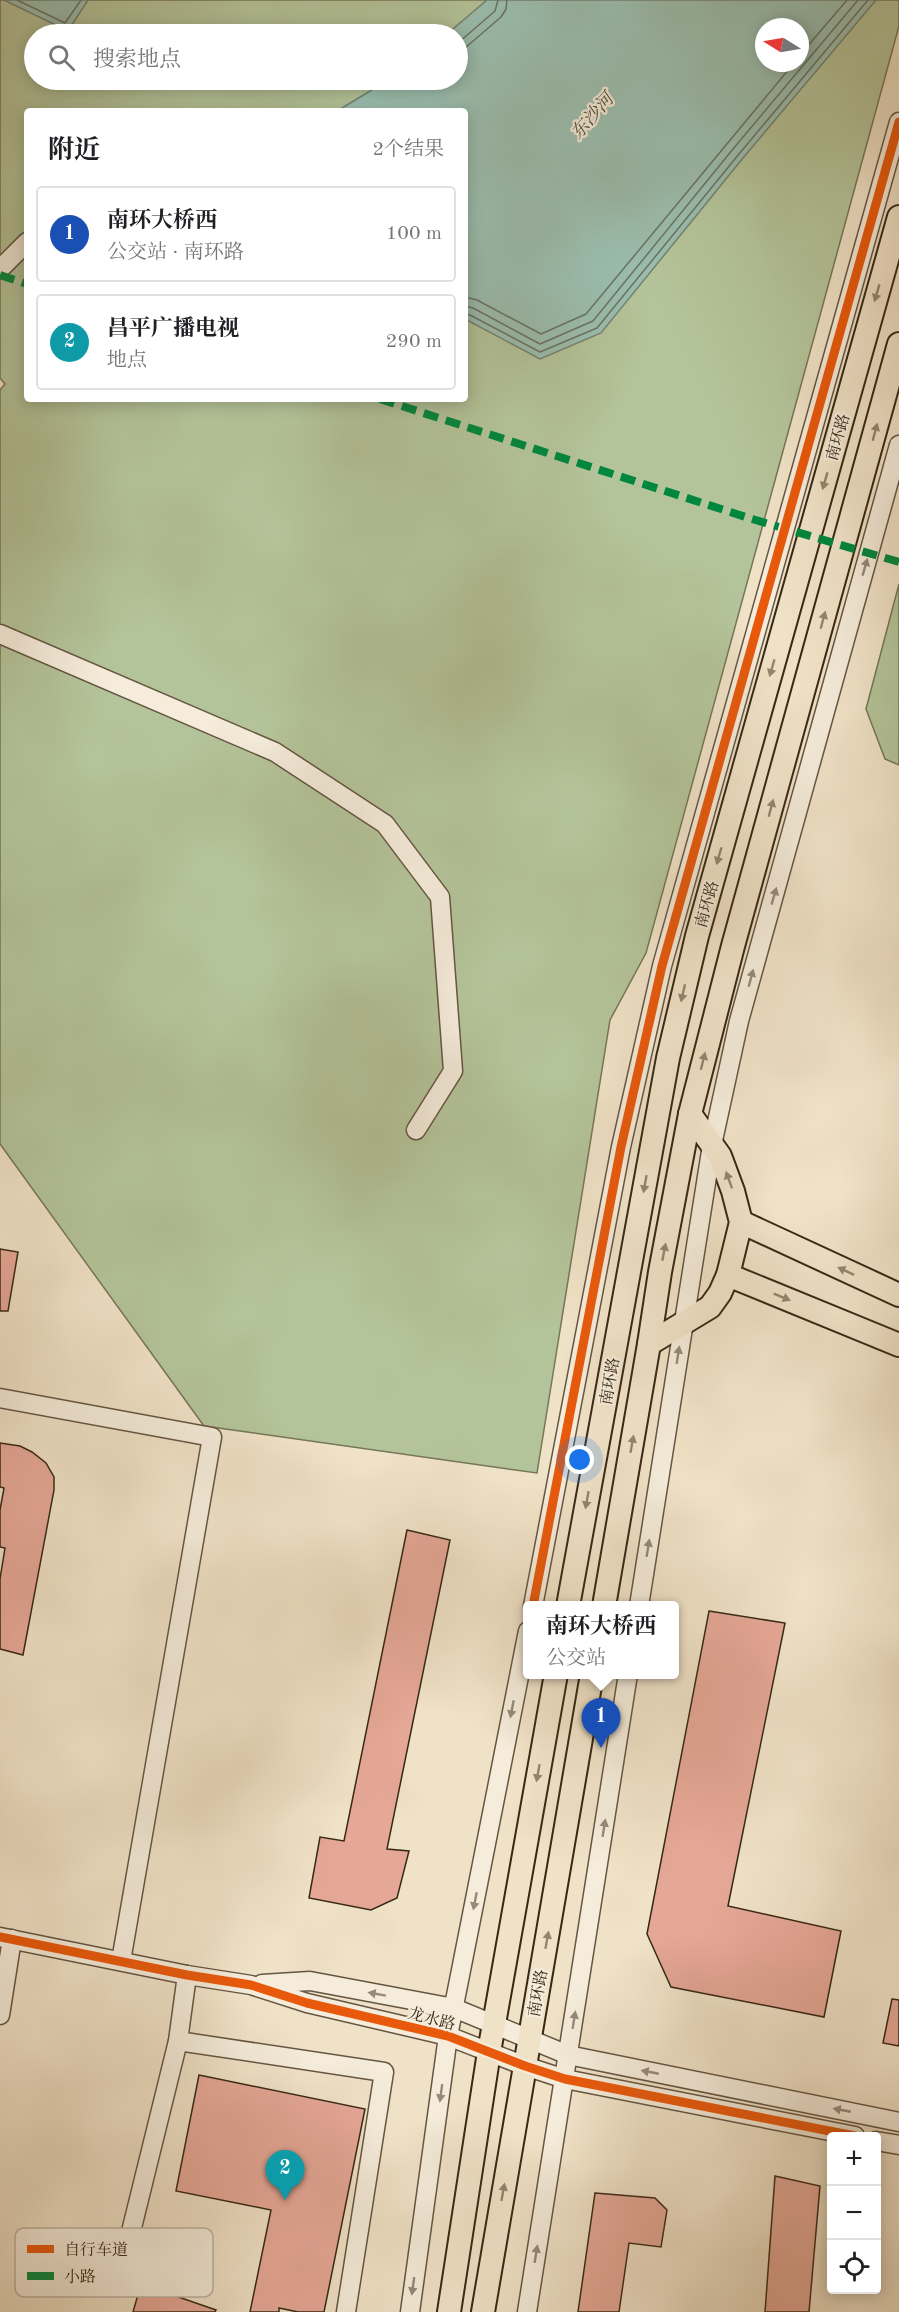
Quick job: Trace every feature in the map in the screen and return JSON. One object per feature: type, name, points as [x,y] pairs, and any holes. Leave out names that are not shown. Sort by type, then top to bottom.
[{"type":"main road","name":"南环路","points":[[569,1601],[668,1058],[697,936],[899,216]]},
{"type":"main road","name":"南环路","points":[[605,1601],[650,1344],[660,1272],[690,1114],[733,946],[899,344]]},
{"type":"main road","points":[[650,1344],[710,1307],[720,1293],[728,1275],[741,1222],[724,1165],[690,1114]]},
{"type":"main road","points":[[741,1222],[899,1295]]},
{"type":"main road","points":[[728,1275],[899,1345]]},
{"type":"main road","points":[[449,2312],[489,2052],[555,1679]]},
{"type":"main road","name":"南环路","points":[[483,2312],[591,1679]]},
{"type":"street","points":[[533,1601],[621,1147],[662,966],[899,122]]},
{"type":"street","points":[[0,269],[24,245]]},
{"type":"street","points":[[640,1601],[712,1145],[739,1021],[899,445]]},
{"type":"street","points":[[0,634],[275,752],[385,824],[440,897],[453,1071],[416,1130]]},
{"type":"street","points":[[0,1398],[212,1437],[121,1961]]},
{"type":"street","points":[[410,2312],[448,2036],[523,1656]]},
{"type":"street","points":[[527,2312],[627,1679]]},
{"type":"street","points":[[0,2015],[6,1938]]},
{"type":"street","name":"龙水路","points":[[6,1938],[187,1974],[251,1984],[307,2003],[448,2036],[565,2079],[835,2132]]},
{"type":"street","points":[[132,2228],[178,2041],[187,1974]]},
{"type":"street","points":[[251,1984],[310,1981],[454,2008],[568,2055],[899,2122]]},
{"type":"street","points":[[178,2041],[384,2072],[346,2312]]},
{"type":"street","points":[[881,2142],[899,2145]]},
{"type":"shaded area","points":[[0,0],[899,0],[899,26],[646,953],[610,1020],[537,1473],[204,1426],[0,1144],[0,390],[5,384],[0,378]]},
{"type":"shaded area","points":[[899,584],[899,765],[885,759],[866,709]]},
{"type":"water","points":[[4,0],[88,0],[73,24],[54,24]]},
{"type":"water","name":"东沙河","points":[[487,0],[876,0],[743,158],[601,333],[540,359],[468,321],[468,108],[342,108],[372,90],[468,90],[468,24],[459,24]]},
{"type":"building","points":[[0,1249],[18,1252],[8,1311],[0,1311]]},
{"type":"building","points":[[0,1443],[20,1446],[32,1452],[46,1463],[54,1477],[54,1490],[23,1655],[0,1649],[0,1579],[5,1548],[0,1547],[0,1510],[4,1488],[0,1487]]},
{"type":"building","points":[[407,1530],[450,1540],[387,1849],[409,1851],[397,1898],[371,1910],[309,1898],[320,1837],[344,1841]]},
{"type":"building","points":[[709,1611],[785,1623],[728,1906],[841,1931],[824,2017],[671,1987],[647,1934]]},
{"type":"building","points":[[892,1999],[899,2000],[899,2046],[883,2043]]},
{"type":"building","points":[[199,2075],[365,2109],[324,2312],[298,2312],[279,2308],[279,2312],[250,2312],[271,2210],[176,2191]]},
{"type":"building","points":[[775,2176],[820,2186],[809,2312],[765,2312]]},
{"type":"building","points":[[595,2193],[655,2198],[667,2210],[661,2247],[629,2243],[619,2312],[578,2312]]},
{"type":"building","points":[[137,2297],[178,2297],[216,2310],[215,2312],[133,2312]]},
{"type":"marked path","points":[[0,275],[24,283]]},
{"type":"marked path","points":[[389,402],[752,519],[899,562]]},
{"type":"cycle path","points":[[534,1601],[621,1147],[662,966],[899,122]]},
{"type":"cycle path","points":[[0,1937],[187,1975],[251,1985],[307,2003],[448,2036],[565,2079],[835,2132]]},
{"type":"place","name":"南环大桥西","points":[[601,1748]]},
{"type":"place","name":"昌平广播电视","points":[[285,2200]]}]
